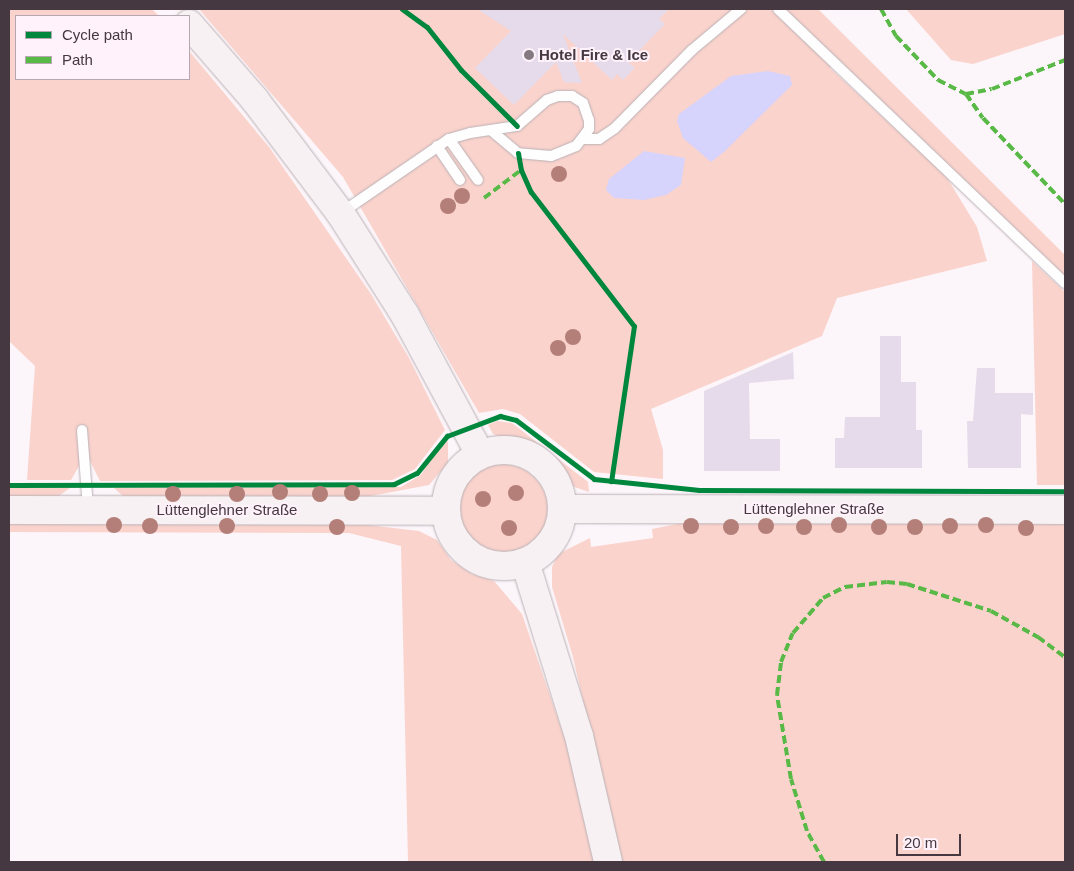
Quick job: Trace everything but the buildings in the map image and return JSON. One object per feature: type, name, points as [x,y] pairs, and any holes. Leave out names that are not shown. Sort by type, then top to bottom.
[{"type":"main road","points":[[190,25],[255,100],[341,214],[404,315],[480,454]]},
{"type":"main road","points":[[502,449],[535,458],[558,485],[562,510],[552,541],[524,562],[491,564],[470,556],[450,531],[445,511],[454,476],[480,454],[502,449]]},
{"type":"main road","name":"Lüttenglehner Straße","points":[[9,510],[445,511]]},
{"type":"main road","name":"Lüttenglehner Straße","points":[[562,510],[1065,510]]},
{"type":"main road","points":[[524,562],[579,736],[608,862]]},
{"type":"lane","points":[[584,139],[599,139],[614,129],[692,50],[741,9]]},
{"type":"lane","points":[[778,9],[1065,283]]},
{"type":"lane","points":[[341,214],[449,139],[491,130],[517,126],[547,100],[572,96],[588,112],[589,129],[584,139],[564,152],[536,157],[511,149],[491,130]]},
{"type":"lane","points":[[449,139],[478,180]]},
{"type":"lane","points":[[437,146],[460,180]]},
{"type":"lane","points":[[82,430],[88,461],[88,510]]},
{"type":"shaded area","points":[[9,9],[152,9],[158,15],[15,15],[15,80],[190,80],[190,52],[269,147],[371,294],[409,358],[445,430],[415,469],[392,480],[100,481],[90,461],[81,423],[83,459],[71,480],[27,480],[35,366],[9,341]]},
{"type":"shaded area","points":[[199,9],[818,9],[1065,255],[1065,277],[835,63],[830,68],[946,176],[977,227],[987,261],[837,298],[822,336],[651,409],[663,450],[663,479],[594,472],[520,414],[503,409],[479,413],[343,177]]},
{"type":"shaded area","points":[[906,9],[1065,9],[1065,34],[973,64],[951,60]]},
{"type":"shaded area","points":[[1032,261],[1065,292],[1065,485],[1037,485]]},
{"type":"shaded area","points":[[497,421],[512,423],[588,482],[589,492],[569,485],[545,455],[493,434],[488,425]]},
{"type":"shaded area","points":[[448,441],[448,463],[429,485],[360,498],[125,498],[114,488],[401,487],[421,475],[435,452]]},
{"type":"shaded area","points":[[502,464],[520,467],[535,477],[545,492],[548,510],[545,528],[535,543],[520,553],[502,556],[484,553],[469,543],[459,528],[456,510],[459,492],[469,477],[484,467]]},
{"type":"shaded area","points":[[9,488],[70,488],[56,498],[9,498]]},
{"type":"shaded area","points":[[9,521],[350,523],[419,531],[437,540],[451,560],[472,574],[494,581],[522,614],[566,742],[594,862],[408,862],[401,546],[349,533],[9,532]]},
{"type":"shaded area","points":[[687,522],[1065,522],[1065,862],[620,862],[573,657],[552,587],[552,567],[558,554],[590,538],[591,547],[653,538],[652,529]]},
{"type":"water","points":[[768,71],[790,76],[792,85],[724,152],[711,162],[683,138],[677,121],[679,114],[731,76]]},
{"type":"water","points":[[644,151],[685,158],[681,185],[666,195],[644,200],[614,198],[606,190],[609,179]]},
{"type":"marked path","points":[[881,9],[896,36],[938,80],[966,94],[983,118],[1065,204]]},
{"type":"marked path","points":[[966,94],[992,89],[1065,60]]},
{"type":"marked path","points":[[484,198],[521,170]]},
{"type":"marked path","points":[[824,862],[807,831],[791,779],[777,695],[781,662],[793,633],[823,598],[845,587],[887,582],[907,584],[991,611],[1038,637],[1065,657]]},
{"type":"cycle path","points":[[402,9],[427,27],[461,70],[517,126]]},
{"type":"cycle path","points":[[518,153],[521,170],[531,192],[634,326],[611,481]]},
{"type":"cycle path","points":[[9,485],[394,484],[417,473],[447,436],[500,416],[516,420],[594,479],[699,490],[1065,491]]},
{"type":"place","name":"Hotel Fire & Ice","points":[[529,55]]}]
